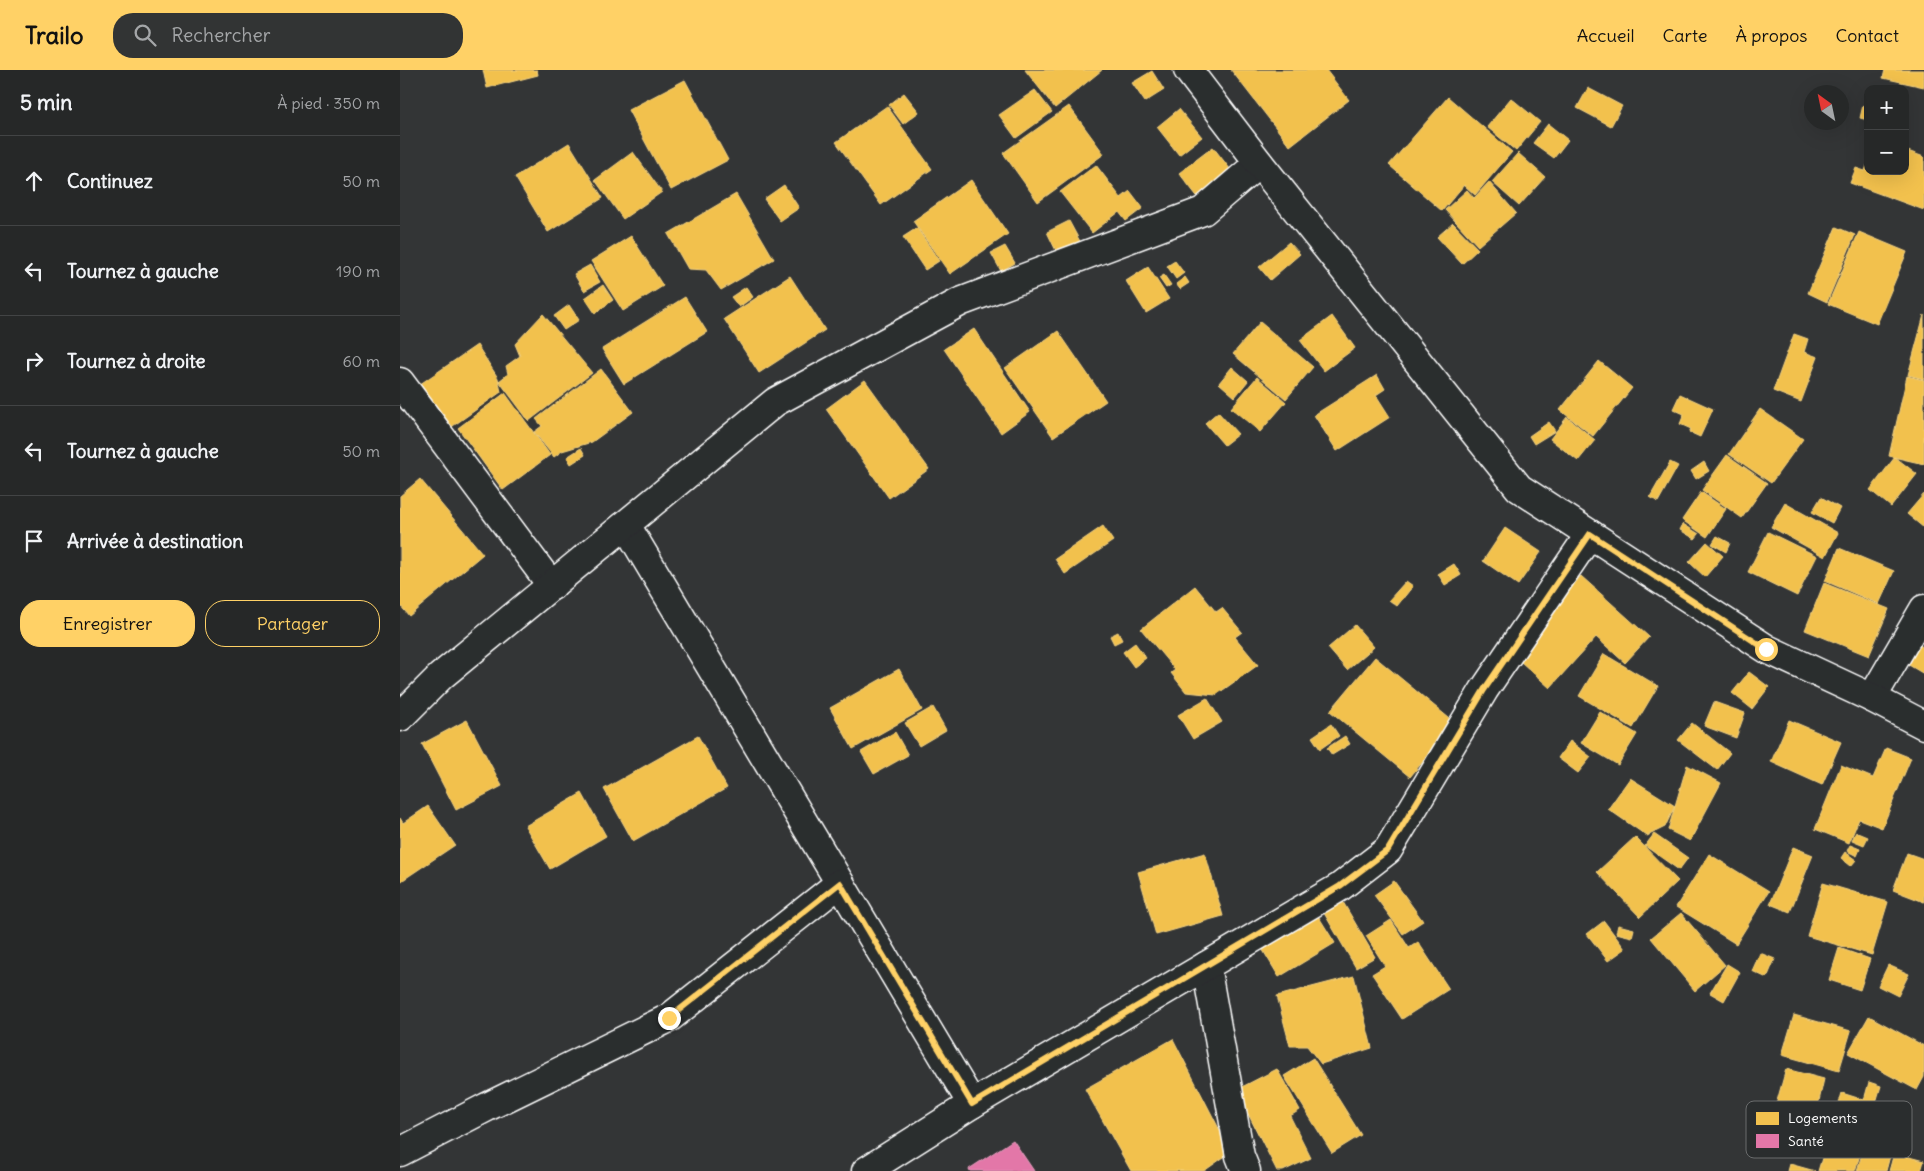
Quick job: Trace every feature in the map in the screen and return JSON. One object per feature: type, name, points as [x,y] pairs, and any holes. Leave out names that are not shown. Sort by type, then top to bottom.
[{"type":"street","points":[[1188,70],[1519,488],[1766,649],[1872,698],[1924,726]]},
{"type":"street","points":[[400,717],[441,676],[775,402],[960,302],[1203,211],[1259,162]]},
{"type":"street","points":[[400,382],[552,586]]},
{"type":"street","points":[[626,526],[972,1104]]},
{"type":"street","points":[[866,1171],[972,1104],[1340,886],[1388,850],[1484,690],[1590,534]]},
{"type":"street","points":[[1872,698],[1924,609]]},
{"type":"street","points":[[400,1152],[487,1106],[669,1018],[840,883]]},
{"type":"street","points":[[1206,966],[1240,1156],[1246,1171]]},
{"type":"building: Logements","points":[[483,70],[537,70],[538,75],[487,88]]},
{"type":"building: Logements","points":[[1025,70],[1102,70],[1055,108]]},
{"type":"building: Logements","points":[[1231,70],[1326,70],[1349,100],[1290,146]]},
{"type":"building: Logements","points":[[1885,70],[1924,70],[1924,87],[1883,78]]},
{"type":"building: Logements","points":[[1152,71],[1164,90],[1145,102],[1132,83]]},
{"type":"building: Logements","points":[[685,80],[728,160],[671,190],[628,110]]},
{"type":"building: Logements","points":[[1588,88],[1622,106],[1611,126],[1577,108]]},
{"type":"building: Logements","points":[[1035,90],[1052,112],[1016,138],[999,115]]},
{"type":"building: Logements","points":[[904,93],[919,112],[903,124],[889,105]]},
{"type":"building: Logements","points":[[1448,97],[1512,152],[1475,195],[1464,185],[1442,211],[1389,165]]},
{"type":"building: Logements","points":[[1511,98],[1540,122],[1516,151],[1487,127]]},
{"type":"building: Logements","points":[[1863,105],[1864,105],[1864,119],[1860,118]]},
{"type":"building: Logements","points":[[887,106],[932,169],[881,205],[836,142]]},
{"type":"building: Logements","points":[[1069,106],[1104,154],[1038,202],[1003,153]]},
{"type":"building: Logements","points":[[1179,109],[1202,137],[1179,155],[1157,127]]},
{"type":"building: Logements","points":[[1548,124],[1568,140],[1554,158],[1533,143]]},
{"type":"building: Logements","points":[[569,143],[603,198],[548,232],[515,177]]},
{"type":"building: Logements","points":[[1213,147],[1234,174],[1200,200],[1179,173]]},
{"type":"building: Logements","points":[[1909,151],[1924,157],[1924,210],[1850,183],[1856,168],[1864,171],[1864,175],[1909,175]]},
{"type":"building: Logements","points":[[633,152],[662,192],[623,219],[595,180]]},
{"type":"building: Logements","points":[[1518,153],[1545,177],[1519,206],[1492,182]]},
{"type":"building: Logements","points":[[1096,165],[1121,198],[1130,191],[1143,208],[1126,221],[1119,212],[1092,233],[1060,192]]},
{"type":"building: Logements","points":[[971,180],[1008,234],[950,274],[913,221]]},
{"type":"building: Logements","points":[[1489,182],[1516,213],[1478,246],[1445,210],[1467,190],[1474,198]]},
{"type":"building: Logements","points":[[784,185],[799,208],[780,221],[764,199]]},
{"type":"building: Logements","points":[[736,194],[774,259],[721,290],[706,270],[688,269],[668,234]]},
{"type":"building: Logements","points":[[1069,221],[1083,247],[1060,259],[1047,232]]},
{"type":"building: Logements","points":[[1453,223],[1478,249],[1462,264],[1437,237]]},
{"type":"building: Logements","points":[[1836,227],[1855,235],[1827,302],[1808,293]]},
{"type":"building: Logements","points":[[917,228],[939,261],[925,270],[903,237]]},
{"type":"building: Logements","points":[[1859,232],[1907,252],[1877,324],[1828,304]]},
{"type":"building: Logements","points":[[631,236],[663,286],[623,311],[591,261]]},
{"type":"building: Logements","points":[[1289,242],[1300,254],[1270,280],[1259,267]]},
{"type":"building: Logements","points":[[1005,246],[1015,263],[1001,271],[991,253]]},
{"type":"building: Logements","points":[[1175,261],[1184,273],[1176,279],[1167,266]]},
{"type":"building: Logements","points":[[590,265],[600,282],[584,291],[574,274]]},
{"type":"building: Logements","points":[[1148,267],[1169,299],[1146,313],[1126,281]]},
{"type":"building: Logements","points":[[1164,275],[1171,285],[1166,288],[1159,278]]},
{"type":"building: Logements","points":[[790,276],[825,330],[759,373],[724,319]]},
{"type":"building: Logements","points":[[1185,277],[1189,283],[1180,289],[1176,284]]},
{"type":"building: Logements","points":[[603,285],[613,300],[595,313],[585,298]]},
{"type":"building: Logements","points":[[746,287],[753,297],[739,307],[731,297]]},
{"type":"building: Logements","points":[[685,297],[707,332],[624,384],[602,349]]},
{"type":"building: Logements","points":[[569,305],[579,320],[564,330],[554,316]]},
{"type":"building: Logements","points":[[543,314],[592,373],[529,421],[499,381],[508,374],[506,366],[520,356],[515,344]]},
{"type":"building: Logements","points":[[1924,315],[1924,379],[1908,375]]},
{"type":"building: Logements","points":[[1332,316],[1355,348],[1324,371],[1300,340]]},
{"type":"building: Logements","points":[[1260,322],[1313,367],[1286,399],[1233,354]]},
{"type":"building: Logements","points":[[974,329],[1030,412],[1001,433],[944,349]]},
{"type":"building: Logements","points":[[1058,331],[1106,401],[1053,437],[1005,368]]},
{"type":"building: Logements","points":[[1794,334],[1808,339],[1804,352],[1818,357],[1801,402],[1773,391]]},
{"type":"building: Logements","points":[[477,345],[498,378],[501,392],[443,433],[413,389]]},
{"type":"building: Logements","points":[[1599,361],[1632,388],[1593,436],[1560,410]]},
{"type":"building: Logements","points":[[1232,367],[1248,381],[1235,397],[1219,383]]},
{"type":"building: Logements","points":[[601,369],[633,412],[592,442],[562,451],[554,457],[534,432],[542,426],[536,419]]},
{"type":"building: Logements","points":[[1377,375],[1385,389],[1376,395],[1390,417],[1337,451],[1314,415]]},
{"type":"building: Logements","points":[[1907,376],[1924,380],[1924,464],[1889,456]]},
{"type":"building: Logements","points":[[1257,377],[1286,402],[1260,432],[1231,408]]},
{"type":"building: Logements","points":[[865,380],[929,469],[889,498],[826,409]]},
{"type":"building: Logements","points":[[505,393],[550,455],[503,490],[458,428]]},
{"type":"building: Logements","points":[[1680,394],[1713,409],[1700,437],[1689,432],[1691,429],[1680,424],[1684,414],[1673,409]]},
{"type":"building: Logements","points":[[1760,409],[1803,439],[1771,483],[1729,454]]},
{"type":"building: Logements","points":[[1218,412],[1238,434],[1224,445],[1205,423]]},
{"type":"building: Logements","points":[[1567,417],[1595,440],[1578,461],[1550,439]]},
{"type":"building: Logements","points":[[1549,422],[1555,431],[1534,444],[1529,436]]},
{"type":"building: Logements","points":[[581,448],[585,455],[571,464],[567,457]]},
{"type":"building: Logements","points":[[1727,455],[1767,483],[1742,518],[1702,490]]},
{"type":"building: Logements","points":[[1895,457],[1917,474],[1891,507],[1870,490]]},
{"type":"building: Logements","points":[[1670,462],[1678,466],[1658,502],[1650,497]]},
{"type":"building: Logements","points":[[1704,462],[1709,471],[1696,479],[1691,471]]},
{"type":"building: Logements","points":[[420,479],[483,554],[409,616],[400,605],[400,496]]},
{"type":"building: Logements","points":[[1701,492],[1726,509],[1707,537],[1682,520]]},
{"type":"building: Logements","points":[[1924,494],[1924,528],[1907,514]]},
{"type":"building: Logements","points":[[1821,497],[1840,508],[1832,523],[1812,512]]},
{"type":"building: Logements","points":[[1785,503],[1838,533],[1825,557],[1771,527]]},
{"type":"building: Logements","points":[[1683,524],[1699,534],[1695,539],[1680,530]]},
{"type":"building: Logements","points":[[1103,526],[1113,541],[1065,574],[1055,559]]},
{"type":"building: Logements","points":[[1505,528],[1541,552],[1518,585],[1483,561]]},
{"type":"building: Logements","points":[[1768,532],[1817,556],[1797,596],[1748,572]]},
{"type":"building: Logements","points":[[1717,536],[1730,543],[1726,552],[1712,544]]},
{"type":"building: Logements","points":[[1707,542],[1723,556],[1705,577],[1689,562]]},
{"type":"building: Logements","points":[[1839,548],[1894,571],[1879,604],[1825,581]]},
{"type":"building: Logements","points":[[1454,564],[1461,575],[1445,585],[1438,574]]},
{"type":"building: Logements","points":[[1581,576],[1649,637],[1625,663],[1596,637],[1550,688],[1511,653]]},
{"type":"building: Logements","points":[[1406,581],[1413,586],[1397,606],[1389,600]]},
{"type":"building: Logements","points":[[1824,583],[1889,609],[1869,656],[1805,630]]},
{"type":"building: Logements","points":[[1195,586],[1216,612],[1222,608],[1242,632],[1235,637],[1258,665],[1216,695],[1186,692],[1171,673],[1175,670],[1141,629]]},
{"type":"building: Logements","points":[[1355,625],[1374,647],[1347,670],[1328,648]]},
{"type":"building: Logements","points":[[1118,632],[1122,640],[1114,644],[1110,636]]},
{"type":"building: Logements","points":[[1914,641],[1924,648],[1924,674],[1902,661]]},
{"type":"building: Logements","points":[[1135,643],[1146,658],[1134,667],[1123,652]]},
{"type":"building: Logements","points":[[1604,654],[1658,686],[1633,728],[1579,696]]},
{"type":"building: Logements","points":[[1375,657],[1455,723],[1410,777],[1330,711]]},
{"type":"building: Logements","points":[[899,669],[922,710],[853,749],[830,708]]},
{"type":"building: Logements","points":[[1749,672],[1769,687],[1752,709],[1732,693]]},
{"type":"building: Logements","points":[[1207,698],[1222,722],[1193,739],[1178,715]]},
{"type":"building: Logements","points":[[1714,702],[1745,713],[1736,738],[1704,726]]},
{"type":"building: Logements","points":[[933,707],[946,730],[919,746],[905,723]]},
{"type":"building: Logements","points":[[1600,712],[1637,734],[1618,765],[1581,743]]},
{"type":"building: Logements","points":[[467,720],[502,786],[456,810],[422,744]]},
{"type":"building: Logements","points":[[1789,720],[1841,742],[1822,785],[1771,762]]},
{"type":"building: Logements","points":[[1692,723],[1730,753],[1717,770],[1678,740]]},
{"type":"building: Logements","points":[[1331,724],[1339,736],[1320,749],[1312,737]]},
{"type":"building: Logements","points":[[895,732],[908,755],[874,774],[861,752]]},
{"type":"building: Logements","points":[[698,736],[727,788],[633,841],[604,789]]},
{"type":"building: Logements","points":[[1345,736],[1350,744],[1332,755],[1327,748]]},
{"type":"building: Logements","points":[[1570,741],[1591,757],[1578,773],[1558,758]]},
{"type":"building: Logements","points":[[1886,748],[1911,758],[1882,828],[1859,819],[1849,843],[1815,829],[1841,765],[1873,778]]},
{"type":"building: Logements","points":[[1687,765],[1721,783],[1690,841],[1668,830]]},
{"type":"building: Logements","points":[[1630,778],[1675,806],[1665,827],[1647,836],[1608,809]]},
{"type":"building: Logements","points":[[582,793],[606,836],[550,869],[525,826]]},
{"type":"building: Logements","points":[[428,806],[455,845],[400,882],[400,818],[403,823]]},
{"type":"building: Logements","points":[[1856,832],[1868,837],[1864,845],[1852,840]]},
{"type":"building: Logements","points":[[1654,834],[1688,858],[1679,870],[1645,846]]},
{"type":"building: Logements","points":[[1635,837],[1678,881],[1640,917],[1597,872]]},
{"type":"building: Logements","points":[[1850,845],[1860,849],[1857,856],[1847,851]]},
{"type":"building: Logements","points":[[1793,847],[1813,855],[1790,912],[1770,904]]},
{"type":"building: Logements","points":[[1845,852],[1856,860],[1851,866],[1841,858]]},
{"type":"building: Logements","points":[[1205,853],[1223,916],[1156,935],[1138,872]]},
{"type":"building: Logements","points":[[1907,853],[1924,859],[1924,902],[1893,890]]},
{"type":"building: Logements","points":[[1709,854],[1769,891],[1736,944],[1676,907]]},
{"type":"building: Logements","points":[[1394,881],[1423,921],[1403,934],[1374,895]]},
{"type":"building: Logements","points":[[1823,883],[1888,902],[1872,955],[1807,936]]},
{"type":"building: Logements","points":[[1343,902],[1375,957],[1356,968],[1324,913]]},
{"type":"building: Logements","points":[[1681,913],[1725,965],[1695,991],[1651,938]]},
{"type":"building: Logements","points":[[1317,914],[1335,943],[1279,977],[1261,947]]},
{"type":"building: Logements","points":[[1391,920],[1409,948],[1418,942],[1449,989],[1402,1019],[1372,974],[1385,966],[1366,936]]},
{"type":"building: Logements","points":[[1604,921],[1625,949],[1608,961],[1587,934]]},
{"type":"building: Logements","points":[[1618,925],[1634,929],[1632,937],[1616,933]]},
{"type":"building: Logements","points":[[1839,948],[1870,959],[1860,990],[1829,980]]},
{"type":"building: Logements","points":[[1760,953],[1775,959],[1767,978],[1752,971]]},
{"type":"building: Logements","points":[[1727,964],[1740,972],[1724,1001],[1710,993]]},
{"type":"building: Logements","points":[[1888,965],[1909,974],[1898,996],[1878,986]]},
{"type":"building: Logements","points":[[1354,976],[1372,1048],[1321,1064],[1307,1046],[1290,1046],[1277,996]]},
{"type":"building: Logements","points":[[1794,1015],[1851,1031],[1839,1071],[1782,1055]]},
{"type":"building: Logements","points":[[1869,1016],[1924,1046],[1924,1077],[1917,1090],[1848,1053]]},
{"type":"building: Logements","points":[[1173,1039],[1231,1152],[1204,1171],[1131,1171],[1085,1089]]},
{"type":"building: Logements","points":[[1313,1058],[1361,1135],[1332,1153],[1284,1076]]},
{"type":"building: Logements","points":[[1277,1069],[1300,1110],[1290,1116],[1311,1158],[1283,1171],[1277,1171],[1236,1090]]},
{"type":"building: Logements","points":[[1786,1069],[1824,1079],[1819,1101],[1777,1101]]},
{"type":"building: Logements","points":[[1869,1082],[1881,1086],[1876,1101],[1840,1101],[1842,1093],[1864,1100]]},
{"type":"building: Logements","points":[[1822,1158],[1859,1158],[1855,1171],[1818,1171]]},
{"type":"building: Logements","points":[[1861,1158],[1889,1158],[1886,1171],[1857,1171]]},
{"type":"building: Logements","points":[[1893,1158],[1912,1158],[1924,1161],[1921,1171],[1889,1171]]},
{"type":"building: Logements","points":[[1790,1164],[1815,1171],[1788,1171]]},
{"type":"building: Santé","points":[[1013,1140],[1034,1171],[970,1171],[969,1169]]},
{"type":"route","points":[[669,1018],[840,883],[972,1104],[1340,886],[1388,850],[1484,690],[1590,534],[1766,649]]}]
